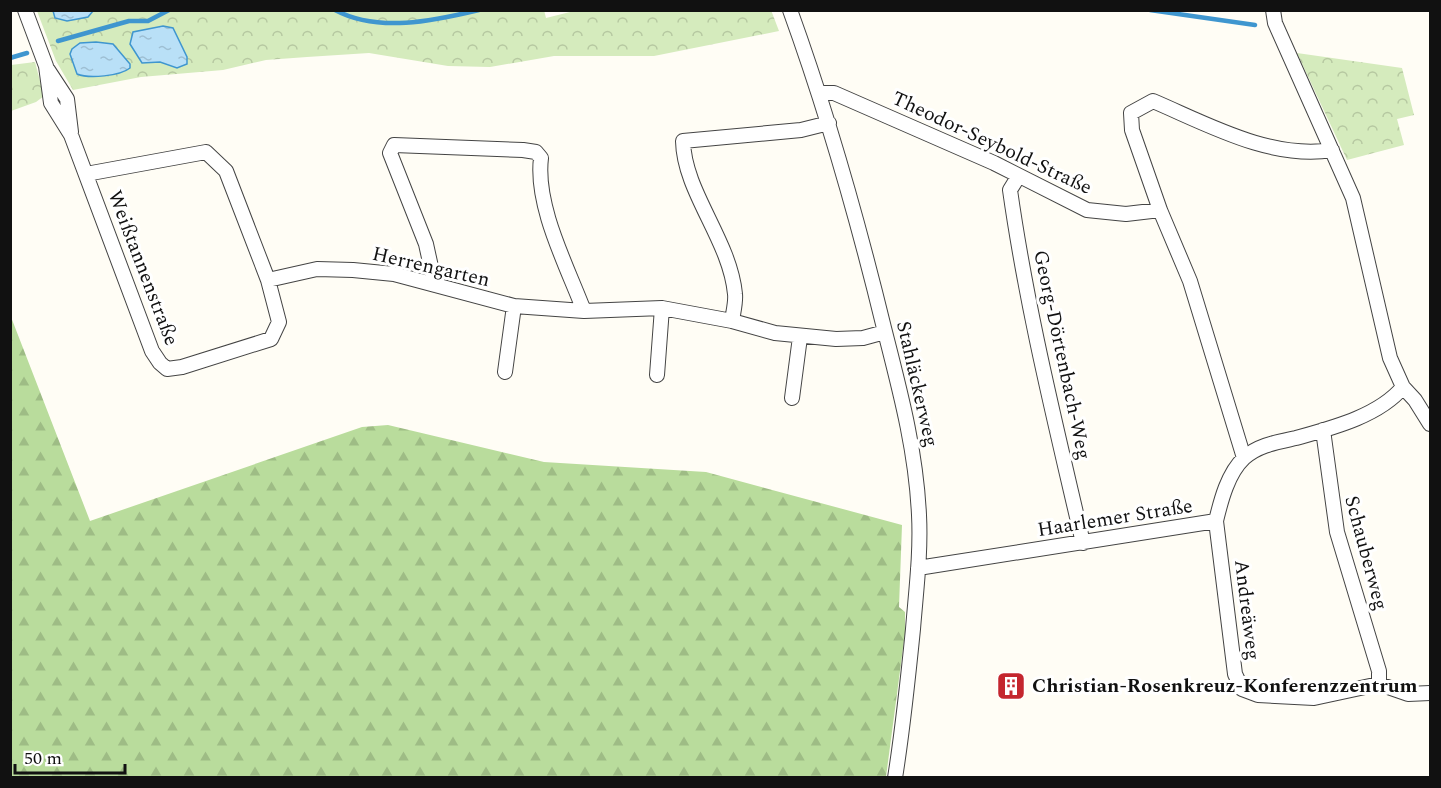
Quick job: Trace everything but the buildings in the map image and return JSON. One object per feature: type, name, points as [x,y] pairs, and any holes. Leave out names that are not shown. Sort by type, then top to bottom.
[{"type":"street","name":"Weißtannenstraße","points":[[25,10],[46,66],[67,99],[71,135],[152,351],[160,363],[167,369],[271,339],[279,322],[267,280],[226,171],[206,152],[86,174]]},
{"type":"street","name":"Stahläckerweg","points":[[790,10],[820,93],[867,256],[915,453],[919,517],[918,568],[904,716],[895,777]]},
{"type":"street","points":[[1273,10],[1275,23],[1353,198],[1383,335],[1403,387],[1431,424]]},
{"type":"street","name":"Theodor-Seybold-Straße","points":[[820,93],[834,93],[994,163],[1087,210],[1126,214],[1160,210]]},
{"type":"street","points":[[1332,150],[1311,153],[1236,137],[1153,100],[1131,113],[1132,130],[1160,210],[1191,281],[1244,458],[1262,446],[1323,430],[1393,400],[1403,387]]},
{"type":"street","points":[[732,321],[735,294],[720,240],[684,159],[683,141],[801,130],[829,123]]},
{"type":"street","points":[[435,285],[426,244],[390,153],[394,145],[536,152],[541,159],[539,178],[544,205],[584,311]]},
{"type":"street","name":"Georg-Dörtenbach-Weg","points":[[1018,177],[1010,190],[1022,271],[1044,383],[1083,543]]},
{"type":"street","name":"Herrengarten","points":[[267,280],[317,269],[353,270],[394,274],[513,306],[584,311],[662,308],[800,337],[862,338],[885,332]]},
{"type":"street","points":[[505,372],[513,306]]},
{"type":"street","points":[[657,375],[662,308]]},
{"type":"street","points":[[792,398],[800,337]]},
{"type":"street","name":"Schauberweg","points":[[1323,430],[1337,532],[1378,671],[1379,684]]},
{"type":"street","name":"Haarlemer Straße","points":[[918,568],[1216,521],[1221,501],[1236,468],[1244,458]]},
{"type":"street","name":"Andreäweg","points":[[1216,521],[1235,674],[1242,689],[1258,695],[1314,698],[1379,684]]},
{"type":"street","points":[[1379,684],[1408,694],[1431,693]]},
{"type":"green space","points":[[544,10],[546,18],[578,10],[771,10],[779,31],[654,56],[554,56],[490,67],[448,66],[369,53],[266,60],[223,70],[141,77],[73,90],[56,61],[37,11]]},
{"type":"green space","points":[[1297,53],[1402,68],[1414,115],[1397,119],[1404,145],[1347,160]]},
{"type":"green space","points":[[35,62],[44,96],[36,102],[11,111],[11,65]]},
{"type":"green space","points":[[11,317],[90,521],[362,427],[388,425],[544,462],[706,472],[902,525],[899,607],[905,612],[905,633],[886,777],[11,777]]},
{"type":"water","points":[[53,10],[93,11],[88,17],[67,21],[55,18]]},
{"type":"water","points":[[163,26],[173,28],[187,57],[187,64],[177,68],[160,62],[142,63],[130,44],[133,32]]},
{"type":"water","points":[[80,43],[113,44],[130,64],[130,68],[104,76],[77,74],[70,54],[72,49]]},
{"type":"waterway","points":[[58,41],[129,21],[148,21],[169,10]]},
{"type":"waterway","points":[[335,10],[352,17],[387,23],[425,21],[479,10]]},
{"type":"waterway","points":[[1150,10],[1255,25]]},
{"type":"waterway","points":[[10,58],[27,53]]},
{"type":"place","name":"Christian-Rosenkreuz-Konferenzzentrum","points":[[1011,686]]}]
